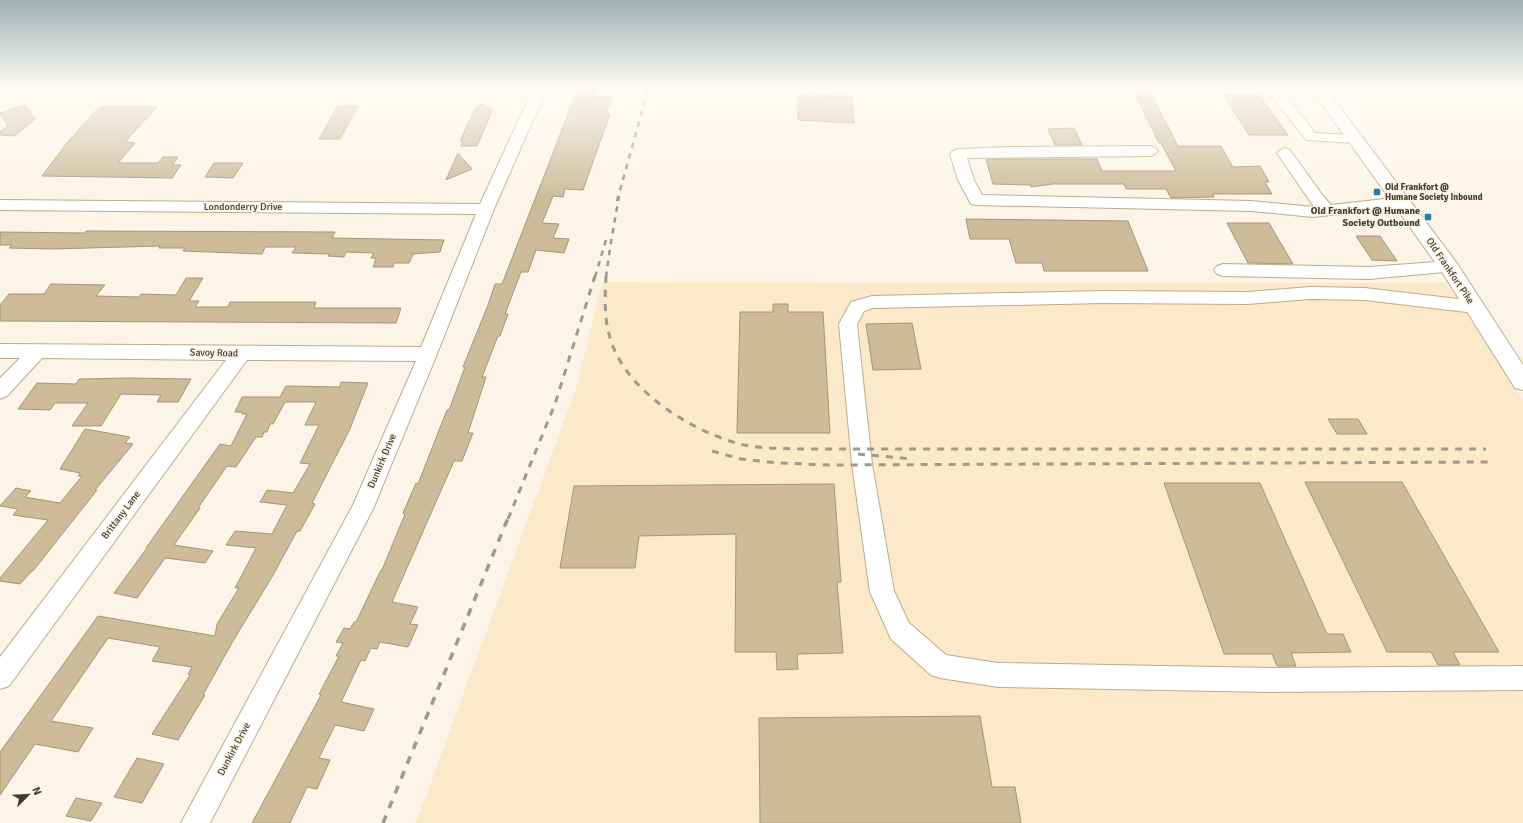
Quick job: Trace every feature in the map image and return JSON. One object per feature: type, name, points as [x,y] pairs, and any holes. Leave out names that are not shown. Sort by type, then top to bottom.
[{"type":"main road","name":"Old Frankfort Pike","points":[[1345,124],[1449,267],[1523,382]]},
{"type":"street","name":"Dunkirk Drive","points":[[195,823],[362,509],[428,354],[486,209],[523,124]]},
{"type":"street","points":[[1301,124],[1311,137],[1355,139]]},
{"type":"street","points":[[1150,151],[1008,152],[958,154],[966,180],[977,200],[1251,206],[1313,212],[1402,202]]},
{"type":"street","points":[[1285,153],[1317,200],[1327,210]]},
{"type":"street","name":"Londonderry Drive","points":[[0,205],[486,209]]},
{"type":"street","points":[[1223,270],[1369,273],[1449,267]]},
{"type":"street","points":[[1475,307],[1365,294],[1310,294],[1248,298],[1103,297],[872,302],[857,307],[848,324],[862,464],[882,592],[900,631],[940,666],[998,676],[1287,680],[1523,678]]},
{"type":"street","name":"Savoy Road","points":[[0,351],[428,354]]},
{"type":"street","points":[[0,391],[38,351]]},
{"type":"street","name":"Brittany Lane","points":[[0,678],[242,353]]},
{"type":"shaded area","points":[[602,282],[1446,283],[1523,400],[1523,823],[416,823],[575,391]]},
{"type":"building","points":[[7,124],[29,124],[15,136],[0,135],[0,132],[8,126]]},
{"type":"building","points":[[84,124],[141,124],[125,142],[135,143],[118,163],[158,163],[163,157],[178,157],[172,165],[181,165],[172,178],[42,176],[67,143]]},
{"type":"building","points":[[327,124],[348,124],[340,139],[319,139]]},
{"type":"building","points":[[468,124],[486,124],[477,146],[461,146],[463,141],[460,141]]},
{"type":"building","points":[[564,124],[606,124],[583,190],[565,189],[563,197],[553,196],[542,223],[559,224],[553,238],[569,239],[564,253],[536,250],[528,272],[521,272],[505,314],[508,314],[500,336],[498,336],[482,377],[486,377],[468,433],[473,433],[462,461],[454,461],[392,602],[418,607],[410,624],[418,625],[408,647],[380,642],[377,649],[371,648],[365,661],[361,660],[341,702],[374,709],[364,731],[335,725],[319,758],[330,760],[317,789],[307,787],[290,823],[252,823],[321,695],[319,694],[339,656],[336,656],[343,643],[336,642],[344,628],[350,629],[354,622],[356,622],[382,570],[405,514],[403,513],[416,483],[418,484],[447,410],[449,410],[465,367],[463,367],[495,284],[502,284]]},
{"type":"building","points":[[1150,124],[1167,124],[1178,146],[1221,146],[1233,167],[1260,166],[1269,182],[1265,182],[1272,194],[1213,194],[1214,197],[1171,198],[1166,189],[1126,189],[1124,184],[1053,184],[1031,187],[1031,185],[993,184],[986,159],[1097,159],[1102,171],[1176,171],[1161,143],[1159,143]]},
{"type":"building","points":[[1242,124],[1280,124],[1288,135],[1249,135]]},
{"type":"building","points":[[1074,128],[1082,145],[1055,145],[1048,129]]},
{"type":"building","points":[[458,153],[472,169],[446,180]]},
{"type":"building","points":[[214,163],[243,163],[233,178],[205,177]]},
{"type":"building","points":[[966,219],[1128,221],[1148,271],[1044,271],[1042,263],[1016,263],[1009,239],[970,239]]},
{"type":"building","points":[[1227,223],[1269,223],[1293,264],[1248,263]]},
{"type":"building","points":[[86,231],[335,232],[332,238],[444,240],[440,252],[413,254],[409,263],[394,263],[393,267],[373,267],[376,258],[371,258],[374,253],[346,252],[344,257],[328,256],[330,254],[292,253],[296,247],[265,247],[262,254],[183,251],[185,248],[159,248],[160,246],[52,249],[9,248],[12,245],[0,245],[0,232],[85,233]]},
{"type":"building","points":[[1356,236],[1380,236],[1397,261],[1372,260]]},
{"type":"building","points":[[186,278],[203,278],[189,301],[199,301],[195,307],[228,307],[230,302],[316,302],[314,308],[401,308],[396,323],[0,321],[0,305],[9,294],[44,294],[51,284],[105,285],[96,296],[139,297],[141,294],[176,295]]},
{"type":"building","points":[[773,304],[788,304],[788,312],[823,312],[830,433],[737,433],[740,312],[773,312]]},
{"type":"building","points":[[912,323],[921,369],[873,370],[866,324]]},
{"type":"building","points":[[79,379],[191,379],[178,402],[157,402],[161,395],[121,394],[101,426],[72,426],[88,403],[55,403],[50,410],[18,409],[37,383],[76,384]]},
{"type":"building","points":[[341,382],[368,383],[349,431],[312,503],[315,504],[300,531],[297,531],[272,577],[233,641],[203,695],[205,695],[178,740],[152,734],[190,675],[188,674],[192,667],[152,661],[160,647],[108,638],[51,721],[93,728],[78,752],[35,744],[0,795],[0,752],[98,616],[215,636],[217,624],[239,588],[235,588],[256,548],[226,545],[235,531],[272,534],[287,505],[260,502],[267,490],[293,493],[310,464],[300,463],[319,425],[305,425],[316,402],[285,402],[273,424],[270,424],[267,432],[264,432],[262,437],[256,437],[236,467],[227,466],[198,508],[200,508],[174,545],[213,551],[205,563],[165,558],[137,598],[114,593],[220,444],[231,446],[247,414],[242,414],[243,412],[235,412],[242,397],[280,397],[286,386],[340,387]]},
{"type":"building","points":[[1328,419],[1358,419],[1367,434],[1337,434]]},
{"type":"building","points":[[85,429],[130,437],[125,443],[133,444],[95,490],[97,490],[33,571],[20,584],[0,581],[0,578],[48,520],[13,515],[18,509],[0,506],[16,488],[31,491],[25,497],[60,503],[82,476],[78,476],[80,473],[60,469]]},
{"type":"building","points":[[1305,482],[1402,482],[1499,652],[1453,652],[1460,665],[1438,665],[1431,652],[1387,652]]},
{"type":"building","points":[[1164,483],[1260,483],[1327,634],[1343,634],[1351,652],[1291,653],[1296,666],[1277,666],[1272,654],[1224,654]]},
{"type":"building","points":[[834,484],[841,582],[837,582],[843,653],[797,654],[798,669],[777,670],[776,652],[735,652],[736,534],[639,536],[635,568],[560,568],[574,486]]},
{"type":"building","points":[[980,716],[992,787],[1015,787],[1021,823],[760,823],[759,718]]},
{"type":"building","points":[[137,758],[164,764],[142,803],[114,797]]},
{"type":"building","points":[[76,798],[102,803],[91,821],[66,816]]},
{"type":"railway","points":[[617,201],[638,124]]},
{"type":"railway","points":[[606,277],[619,196]]},
{"type":"railway","points":[[595,277],[606,240]]},
{"type":"railway","points":[[508,519],[555,404],[595,276]]},
{"type":"railway","points":[[606,276],[605,305],[607,327],[616,354],[627,372],[659,403],[677,416],[717,436],[744,445],[768,448],[800,449],[1486,449]]},
{"type":"railway","points":[[712,451],[741,459],[779,463],[831,465],[1494,462]]},
{"type":"railway","points":[[858,454],[912,459]]},
{"type":"railway","points":[[383,823],[508,518]]},
{"type":"place","name":"Old Frankfort @ Humane Society Inbound","points":[[1377,192]]},
{"type":"place","name":"Old Frankfort @ Humane Society Outbound","points":[[1428,217]]}]
